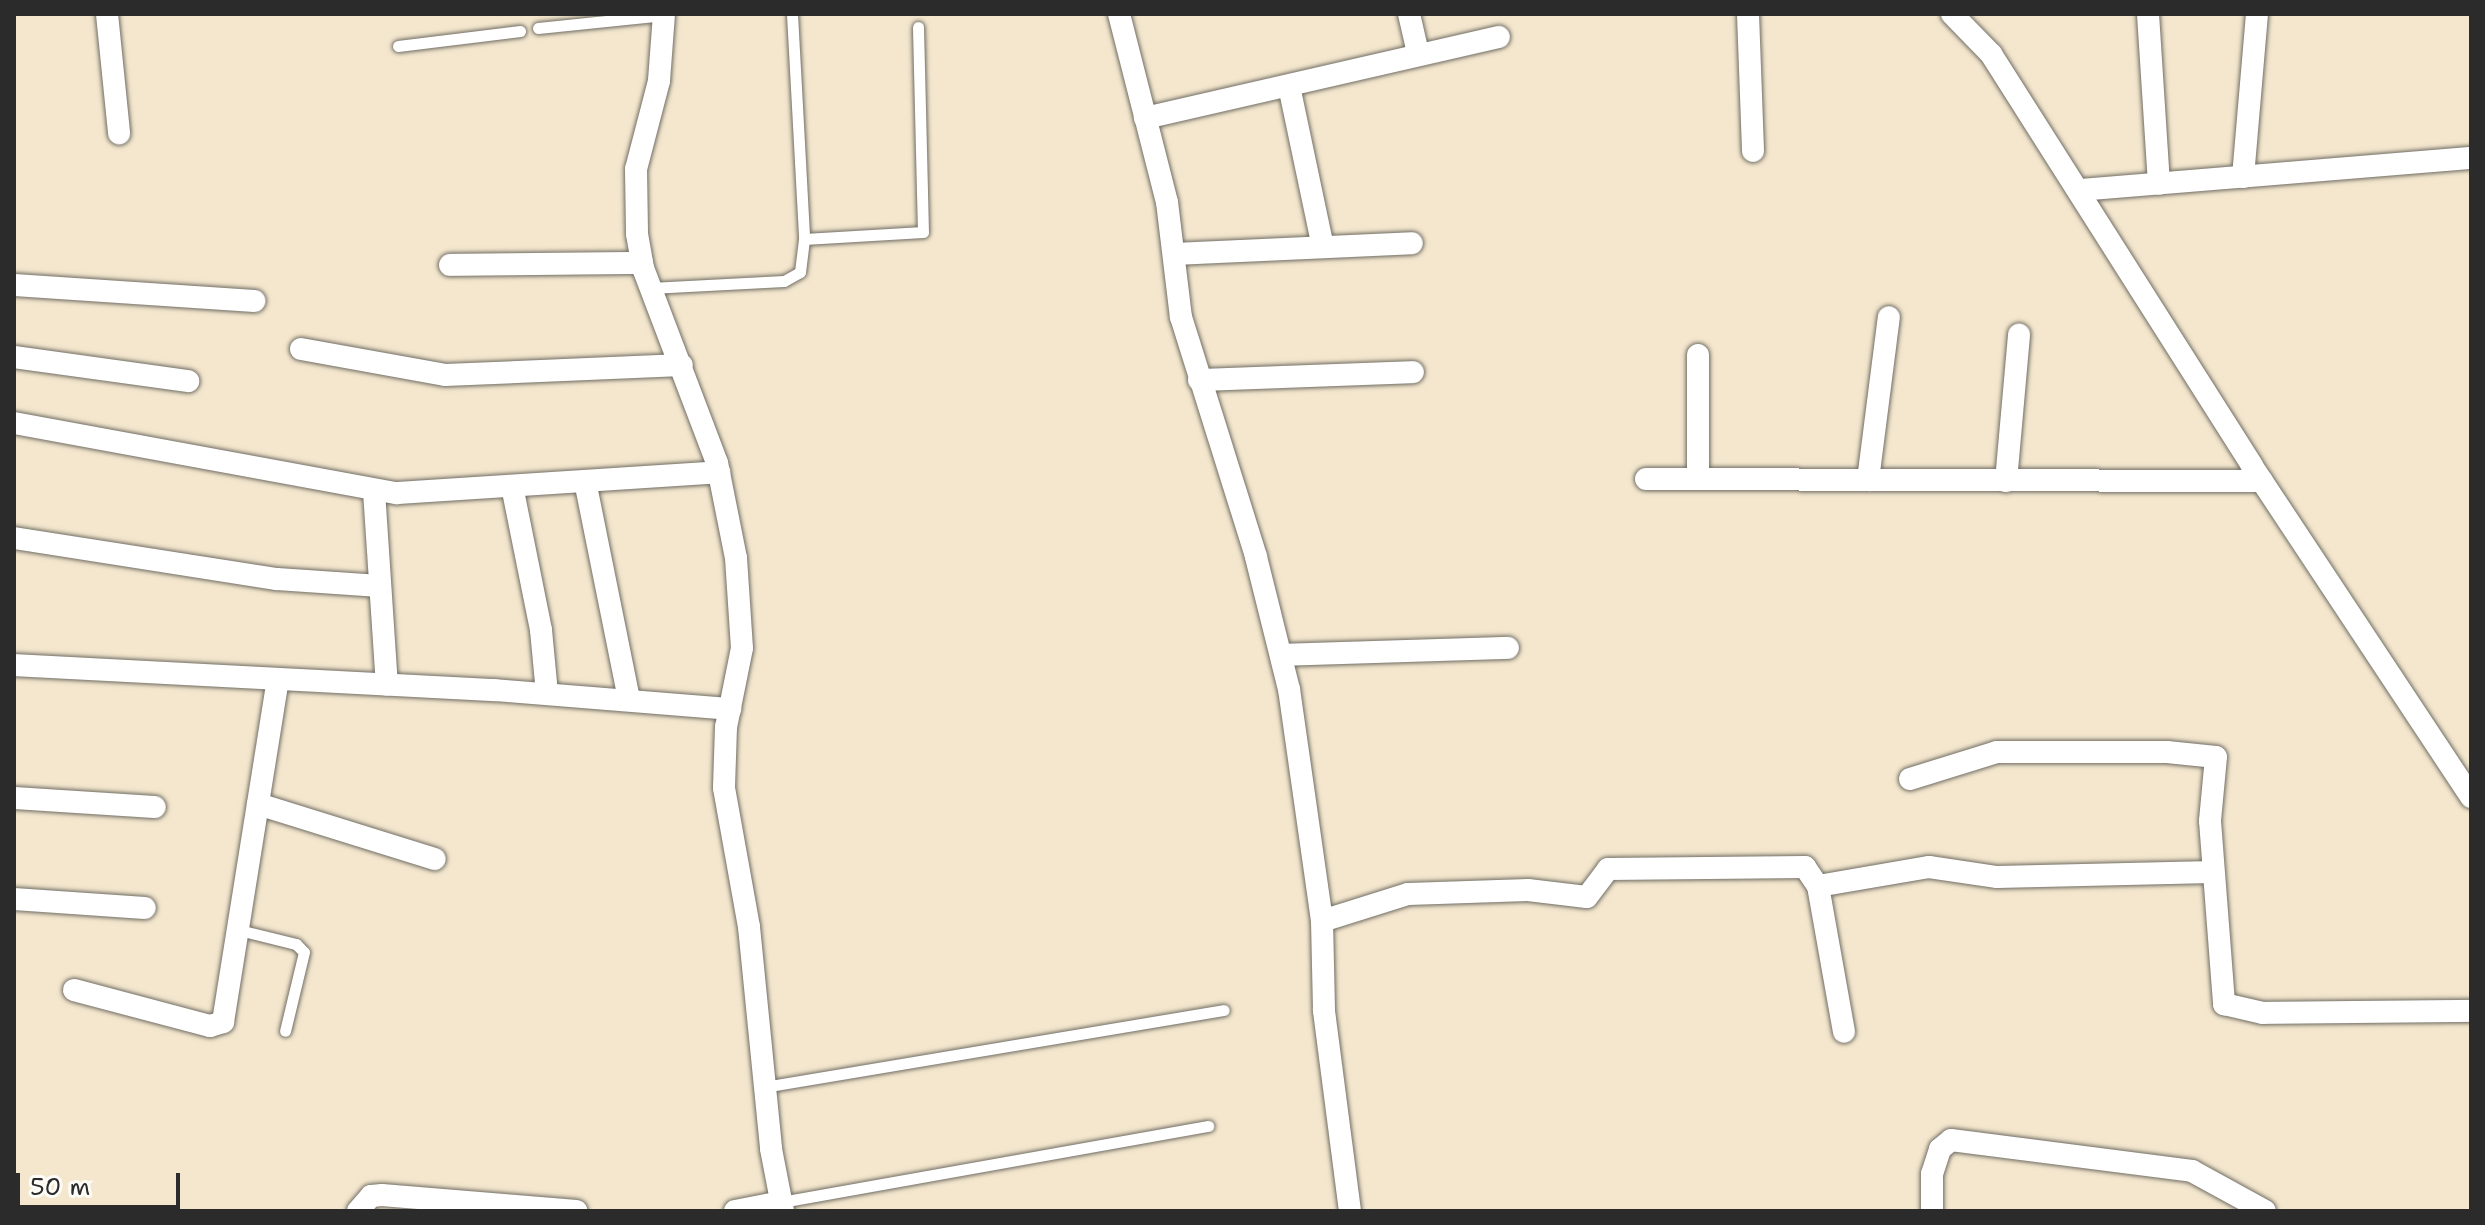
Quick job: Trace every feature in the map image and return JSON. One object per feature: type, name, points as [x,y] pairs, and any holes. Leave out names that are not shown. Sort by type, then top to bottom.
[{"type":"street","points":[[107,14],[119,133]]},
{"type":"street","points":[[1119,14],[1167,202],[1181,317],[1256,557],[1281,655],[1322,921],[1324,1011],[1350,1211]]},
{"type":"street","points":[[1409,14],[1418,53]]},
{"type":"street","points":[[1748,14],[1753,151]]},
{"type":"street","points":[[1952,14],[1991,54],[2262,481],[2471,797]]},
{"type":"street","points":[[2148,14],[2159,184]]},
{"type":"street","points":[[2243,177],[2257,14]]},
{"type":"street","points":[[664,15],[659,81],[634,199],[642,263],[719,472],[743,608],[742,648],[730,709],[724,788],[749,927],[764,1087],[782,1207],[735,1211]]},
{"type":"street","points":[[1145,118],[1418,53],[1499,37]]},
{"type":"street","points":[[1289,86],[1322,243]]},
{"type":"street","points":[[2080,190],[2471,158]]},
{"type":"street","points":[[1174,254],[1322,243],[1412,243]]},
{"type":"street","points":[[450,265],[642,263]]},
{"type":"street","points":[[14,285],[254,301]]},
{"type":"street","points":[[1868,480],[1889,317]]},
{"type":"street","points":[[2006,481],[2019,335]]},
{"type":"street","points":[[301,349],[445,375],[682,365]]},
{"type":"street","points":[[1698,355],[1698,479]]},
{"type":"street","points":[[14,357],[188,381]]},
{"type":"street","points":[[1199,380],[1413,372]]},
{"type":"street","points":[[14,423],[277,468],[374,491],[512,486],[719,472]]},
{"type":"street","points":[[1646,479],[2262,481]]},
{"type":"street","points":[[585,481],[629,699]]},
{"type":"street","points":[[512,486],[541,630],[547,693]]},
{"type":"street","points":[[374,491],[387,685]]},
{"type":"street","points":[[14,538],[263,577],[380,586]]},
{"type":"street","points":[[1281,655],[1508,648]]},
{"type":"street","points":[[14,665],[547,693],[730,709]]},
{"type":"street","points":[[74,990],[218,1025],[225,1015],[278,679]]},
{"type":"street","points":[[1910,779],[1997,752],[2211,755],[2219,764],[2210,821],[2221,999],[2229,1008],[2263,1013],[2471,1011]]},
{"type":"street","points":[[14,798],[155,807]]},
{"type":"street","points":[[258,804],[435,859]]},
{"type":"street","points":[[1322,921],[1408,894],[1528,890],[1587,897],[1608,869],[1789,865],[1814,874],[1818,886],[1844,1032]]},
{"type":"street","points":[[1818,886],[1929,867],[1997,877],[2213,872]]},
{"type":"street","points":[[14,899],[145,908]]},
{"type":"street","points":[[1932,1211],[1932,1174],[1940,1149],[1951,1140],[2192,1171],[2265,1211]]},
{"type":"street","points":[[358,1211],[371,1196],[382,1195],[576,1211]]},
{"type":"lane","points":[[650,288],[784,281],[800,272],[804,239],[792,14]]},
{"type":"lane","points":[[538,28],[664,15]]},
{"type":"lane","points":[[804,239],[923,232],[926,221],[918,27]]},
{"type":"lane","points":[[398,46],[520,31]]},
{"type":"lane","points":[[239,930],[296,944],[304,952],[285,1031]]},
{"type":"lane","points":[[764,1087],[1224,1010]]},
{"type":"lane","points":[[782,1207],[1208,1126]]}]
